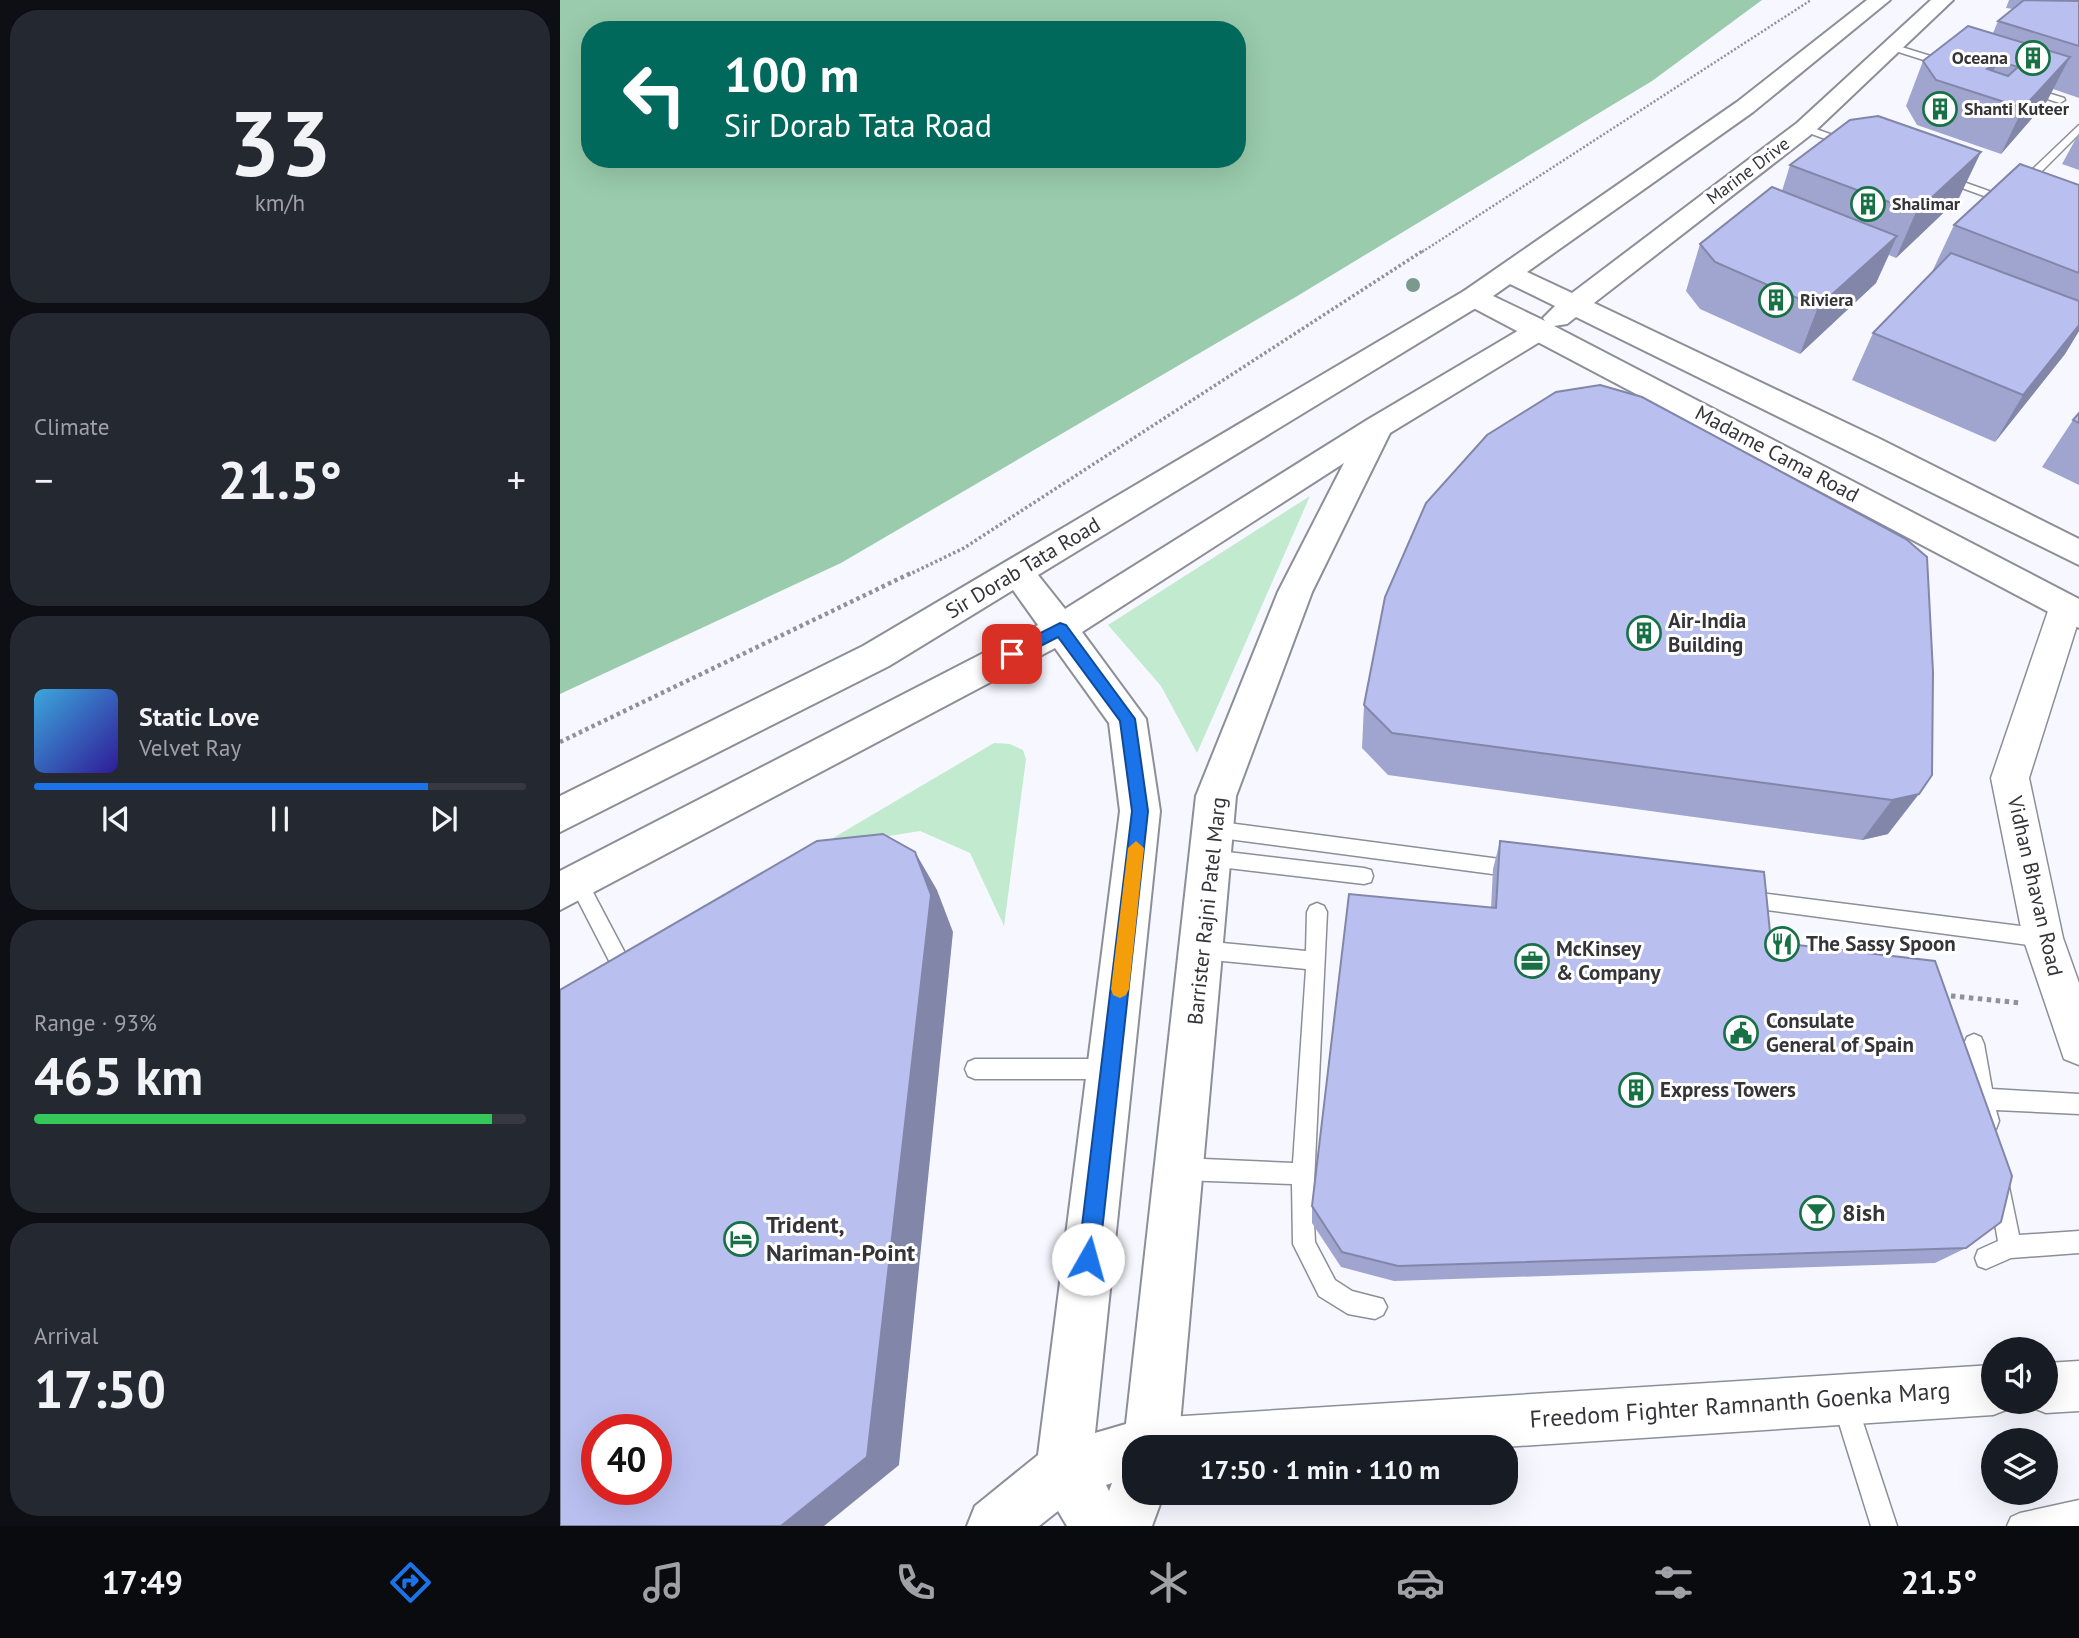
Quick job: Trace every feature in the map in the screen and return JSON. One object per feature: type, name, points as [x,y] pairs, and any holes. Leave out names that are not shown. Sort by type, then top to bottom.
[{"type":"street","points":[[1474,298],[1745,107],[1880,0]]},
{"type":"street","name":"Marine Drive","points":[[1541,329],[1805,128],[1943,0]]},
{"type":"street","name":"Madame Cama Road","points":[[1508,273],[1869,446],[2079,553]]},
{"type":"street","name":"Madame Cama Road","points":[[1474,298],[1541,329],[2073,612]]},
{"type":"street","name":"Sir Dorab Tata Road","points":[[560,815],[876,656],[1474,298]]},
{"type":"street","points":[[569,888],[1060,629],[1378,427],[1541,329]]},
{"type":"street","name":"Barrister Rajni Patel Marg","points":[[1146,1435],[1181,1169],[1216,796],[1295,592],[1378,427]]},
{"type":"street","points":[[1017,571],[1127,719],[1140,811],[1064,1470],[1099,1526]]},
{"type":"street","name":"Vidhan Bhavan Road","points":[[2073,612],[2010,778],[2043,938],[2079,1044]]},
{"type":"street","points":[[2058,1387],[2079,1386]]},
{"type":"street","name":"Freedom Fighter Ramnanth Goenka Marg","points":[[1396,1435],[1843,1398],[1981,1391]]},
{"type":"street","points":[[995,1526],[1064,1470],[1122,1460]]},
{"type":"street","name":"Barrister Rajni Patel Marg","points":[[1124,1526],[1130,1505]]},
{"type":"lane","points":[[1892,47],[1960,69]]},
{"type":"lane","points":[[2022,88],[2060,100]]},
{"type":"lane","points":[[1805,128],[1855,146]]},
{"type":"lane","points":[[2007,201],[2079,128]]},
{"type":"lane","points":[[1931,173],[2019,205]]},
{"type":"lane","points":[[1212,843],[1534,871]]},
{"type":"lane","points":[[1212,843],[1364,876]]},
{"type":"lane","points":[[569,888],[637,989]]},
{"type":"lane","points":[[1726,896],[2043,938]]},
{"type":"lane","points":[[1317,912],[1304,1174],[1304,1244],[1327,1288],[1348,1302],[1375,1307]]},
{"type":"lane","points":[[1202,950],[1316,961]]},
{"type":"lane","points":[[1975,1044],[1991,1139]]},
{"type":"lane","points":[[975,1069],[1110,1069]]},
{"type":"lane","points":[[1983,1098],[2079,1104]]},
{"type":"lane","points":[[1996,1166],[2010,1247]]},
{"type":"lane","points":[[1181,1169],[1304,1174]]},
{"type":"lane","points":[[1986,1258],[2010,1247],[2079,1242]]},
{"type":"lane","points":[[1843,1398],[1884,1526]]},
{"type":"lane","points":[[2020,1526],[2079,1513]]},
{"type":"path","points":[[560,742],[964,548],[1811,0]]},
{"type":"path","points":[[1939,994],[2067,1008]]},
{"type":"shaded area","points":[[560,0],[1762,0],[1652,81],[1299,295],[841,563],[560,694]]},
{"type":"shaded area","points":[[1310,496],[1197,753],[1161,686],[1108,625]]},
{"type":"shaded area","points":[[994,743],[1010,744],[1023,750],[1026,759],[1004,926],[970,853],[920,831],[816,848]]},
{"type":"building","points":[[2024,0],[2079,1],[2079,46],[1998,21]]},
{"type":"building","points":[[1968,26],[2070,57],[2023,108],[1936,80],[1923,61]],"holes":[[[1998,61],[2018,67],[2008,76],[1987,69]]]},
{"type":"building","points":[[1878,116],[1981,152],[1916,212],[1790,165],[1850,120]]},
{"type":"building","points":[[2020,164],[2079,185],[2079,273],[1954,225]]},
{"type":"building","points":[[1772,187],[1897,236],[1818,307],[1715,262],[1700,244]]},
{"type":"building","points":[[1951,253],[2079,301],[2079,325],[2023,395],[1873,333]]},
{"type":"building","name":"Air-India Building","points":[[1600,385],[1642,397],[1906,539],[1927,557],[1933,672],[1932,775],[1919,794],[1892,800],[1392,733],[1364,705],[1385,597],[1426,503],[1487,435],[1556,392]]},
{"type":"building","name":"Trident, Nariman-Point","points":[[883,834],[915,852],[931,895],[867,1457],[781,1526],[560,1526],[560,990],[817,841]]},
{"type":"building","name":"Express Towers","points":[[1500,841],[1764,872],[1771,942],[1935,961],[2012,1176],[2001,1222],[1966,1248],[1398,1266],[1342,1252],[1312,1206],[1349,894],[1496,908]]},
{"type":"slow traffic","points":[[1120,989],[1136,848]]},
{"type":"place","name":"Oceana","points":[[2033,58]]},
{"type":"place","name":"Shanti Kuteer","points":[[1940,109]]},
{"type":"place","name":"Shalimar","points":[[1868,204]]},
{"type":"place","name":"Riviera","points":[[1776,300]]},
{"type":"place","name":"Air-India Building","points":[[1644,633]]},
{"type":"place","name":"The Sassy Spoon","points":[[1782,944]]},
{"type":"place","name":"McKinsey & Company","points":[[1532,961]]},
{"type":"place","name":"Consulate General of Spain","points":[[1741,1033]]},
{"type":"place","name":"Express Towers","points":[[1636,1090]]},
{"type":"place","name":"8ish","points":[[1817,1213]]},
{"type":"place","name":"Trident, Nariman-Point","points":[[741,1239]]},
{"type":"route","points":[[1012,654],[1060,629],[1127,719],[1140,811],[1088,1259]]}]
